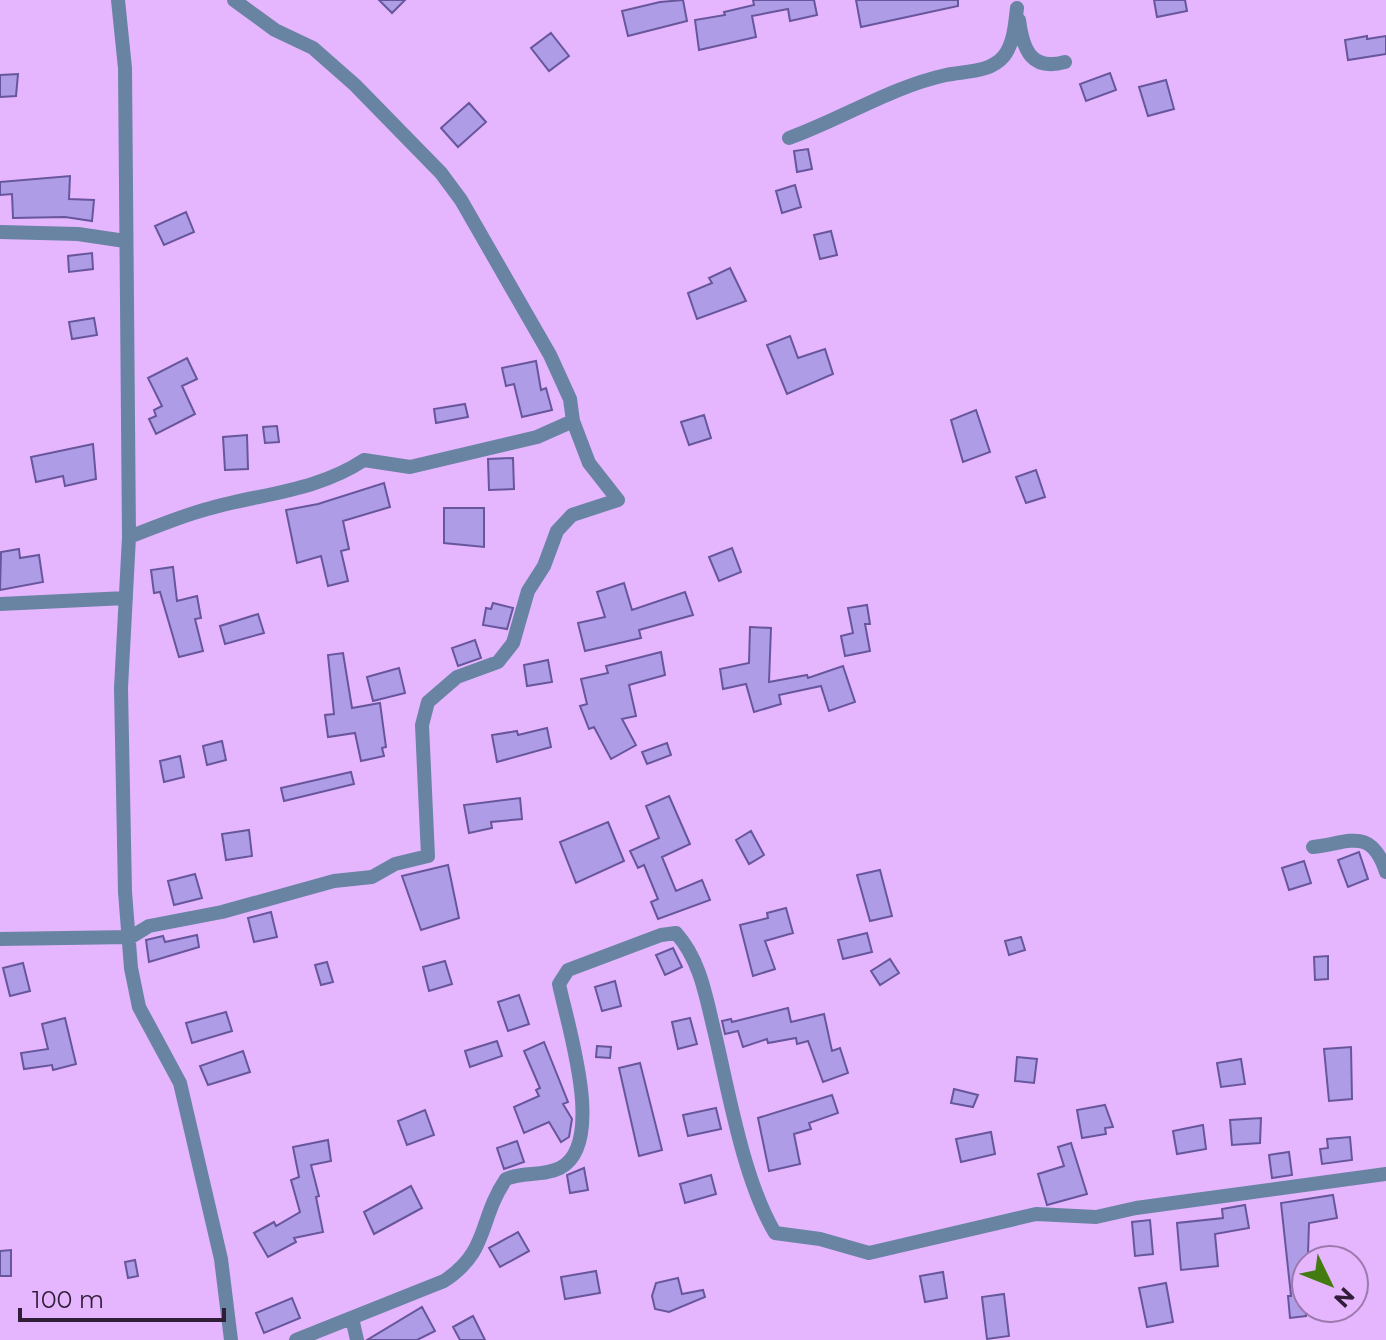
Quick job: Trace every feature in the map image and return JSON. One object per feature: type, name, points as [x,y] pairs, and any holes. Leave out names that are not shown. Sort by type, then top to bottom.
[{"type":"street","points":[[118,0],[125,68],[129,537],[121,688],[125,892],[131,937],[131,968],[139,1007],[180,1083],[221,1259],[231,1340]]},
{"type":"street","points":[[0,939],[131,937],[149,926],[222,912],[334,881],[372,877],[395,864],[428,856],[422,725],[428,702],[457,677],[498,662],[513,643],[528,591],[544,566],[557,531],[572,515],[618,500],[589,463],[573,421],[570,399],[550,355],[461,200],[441,173],[355,85],[313,48],[275,30],[234,0]]},
{"type":"street","points":[[1017,4],[1020,28],[1033,63],[1049,66],[1065,62]]},
{"type":"street","points":[[789,138],[908,87],[945,75],[987,67],[1003,57],[1012,38],[1017,4]]},
{"type":"street","points":[[0,232],[78,234],[125,241]]},
{"type":"street","points":[[129,537],[209,508],[299,490],[338,477],[364,460],[410,467],[537,437],[573,421]]},
{"type":"street","points":[[0,604],[126,598]]},
{"type":"street","points":[[1313,847],[1352,839],[1366,841],[1375,848],[1386,872]]},
{"type":"street","points":[[296,1340],[444,1281],[466,1268],[477,1249],[495,1195],[506,1179],[515,1174],[541,1174],[562,1167],[573,1156],[582,1133],[584,1106],[559,984],[568,970],[676,933],[695,960],[732,1110],[765,1216],[775,1233],[820,1239],[869,1253],[1036,1214],[1096,1217],[1136,1208],[1386,1174]]},
{"type":"street","points":[[352,1318],[357,1340]]},
{"type":"building","points":[[379,0],[405,0],[392,13]]},
{"type":"building","points":[[683,0],[687,21],[628,36],[622,11]]},
{"type":"building","points":[[753,0],[814,0],[817,15],[790,21],[788,9],[752,16],[756,37],[699,50],[695,20],[725,15],[724,12],[754,5]]},
{"type":"building","points":[[856,0],[958,0],[958,6],[861,27]]},
{"type":"building","points":[[1154,0],[1185,0],[1187,11],[1157,17]]},
{"type":"building","points":[[551,33],[569,56],[549,71],[531,48]]},
{"type":"building","points":[[1367,36],[1367,39],[1386,36],[1386,54],[1348,60],[1345,40]]},
{"type":"building","points":[[1110,73],[1116,90],[1086,101],[1080,84]]},
{"type":"building","points":[[18,74],[16,96],[0,97],[0,75]]},
{"type":"building","points":[[1166,80],[1174,109],[1148,116],[1139,87]]},
{"type":"building","points":[[469,103],[486,122],[458,147],[441,128]]},
{"type":"building","points":[[808,149],[812,169],[797,172],[794,151]]},
{"type":"building","points":[[70,176],[69,199],[94,200],[92,221],[65,217],[13,218],[12,194],[0,195],[0,182]]},
{"type":"building","points":[[795,185],[801,207],[782,213],[776,191]]},
{"type":"building","points":[[186,212],[194,232],[164,245],[155,226]]},
{"type":"building","points":[[831,231],[837,255],[820,259],[814,235]]},
{"type":"building","points":[[92,253],[93,269],[69,272],[68,256]]},
{"type":"building","points":[[730,268],[746,301],[697,319],[688,293],[712,283],[709,278]]},
{"type":"building","points":[[94,318],[97,335],[72,339],[69,322]]},
{"type":"building","points":[[790,336],[798,358],[825,349],[833,374],[787,394],[767,345]]},
{"type":"building","points":[[187,358],[197,379],[182,386],[195,414],[156,434],[149,419],[156,416],[154,410],[162,406],[148,378]]},
{"type":"building","points":[[536,361],[541,390],[546,388],[552,410],[522,417],[514,384],[506,386],[502,368]]},
{"type":"building","points":[[465,404],[468,417],[436,423],[434,409]]},
{"type":"building","points":[[976,410],[990,452],[963,462],[951,420]]},
{"type":"building","points":[[704,415],[711,438],[689,445],[681,422]]},
{"type":"building","points":[[277,426],[279,442],[265,443],[263,427]]},
{"type":"building","points":[[247,435],[248,469],[225,470],[223,437]]},
{"type":"building","points":[[93,444],[96,479],[65,486],[63,476],[36,482],[31,457]]},
{"type":"building","points":[[513,458],[514,489],[489,490],[488,459]]},
{"type":"building","points":[[1036,470],[1045,497],[1026,503],[1016,477]]},
{"type":"building","points":[[384,483],[390,507],[343,521],[349,549],[341,551],[348,581],[328,586],[321,556],[297,563],[286,510],[318,504]]},
{"type":"building","points":[[444,508],[484,508],[484,547],[444,543]]},
{"type":"building","points":[[732,548],[741,572],[719,581],[709,557]]},
{"type":"building","points":[[19,549],[20,558],[39,555],[43,582],[0,590],[1,552]]},
{"type":"building","points":[[173,567],[177,601],[197,596],[201,618],[195,619],[203,651],[179,657],[160,592],[154,593],[151,570]]},
{"type":"building","points":[[624,583],[632,610],[685,592],[693,615],[639,630],[641,638],[585,651],[578,623],[605,617],[597,592]]},
{"type":"building","points":[[493,603],[513,608],[507,629],[483,625],[486,608],[491,609]]},
{"type":"building","points":[[867,605],[870,624],[865,624],[870,651],[845,656],[841,636],[853,633],[848,608]]},
{"type":"building","points":[[258,614],[264,633],[225,644],[220,626]]},
{"type":"building","points":[[750,627],[771,628],[769,682],[807,675],[808,678],[843,666],[855,702],[829,711],[821,686],[779,695],[781,704],[754,712],[746,684],[723,689],[720,669],[749,663]]},
{"type":"building","points":[[475,640],[481,658],[458,666],[452,648]]},
{"type":"building","points":[[661,652],[665,675],[629,685],[636,716],[622,719],[636,745],[611,759],[594,727],[589,729],[580,706],[587,704],[581,679],[608,673],[606,666]]},
{"type":"building","points":[[343,653],[352,708],[380,703],[386,747],[382,748],[384,756],[361,761],[355,733],[328,737],[325,715],[334,714],[328,655]]},
{"type":"building","points":[[548,660],[552,682],[527,686],[524,665]]},
{"type":"building","points":[[399,668],[405,693],[373,701],[367,677]]},
{"type":"building","points":[[547,728],[551,747],[497,762],[492,735],[517,731],[518,735]]},
{"type":"building","points":[[222,741],[226,760],[207,765],[203,746]]},
{"type":"building","points":[[667,743],[671,755],[647,764],[642,752]]},
{"type":"building","points":[[180,756],[184,777],[164,782],[160,761]]},
{"type":"building","points":[[351,772],[354,784],[284,801],[281,788]]},
{"type":"building","points":[[669,796],[690,844],[662,857],[676,891],[702,880],[710,900],[658,919],[651,902],[658,899],[644,865],[638,868],[630,851],[659,838],[646,806]]},
{"type":"building","points":[[520,798],[522,819],[491,822],[492,828],[469,833],[464,805]]},
{"type":"building","points":[[608,822],[624,861],[576,883],[560,842]]},
{"type":"building","points":[[249,830],[252,856],[226,860],[222,834]]},
{"type":"building","points":[[751,831],[764,855],[749,864],[736,840]]},
{"type":"building","points":[[1359,852],[1368,879],[1348,887],[1338,860]]},
{"type":"building","points":[[1304,861],[1311,883],[1289,890],[1282,868]]},
{"type":"building","points":[[448,865],[459,918],[421,930],[402,876]]},
{"type":"building","points":[[880,870],[892,916],[870,921],[857,875]]},
{"type":"building","points":[[195,874],[202,898],[174,905],[168,881]]},
{"type":"building","points":[[786,908],[793,933],[765,941],[775,969],[753,976],[740,925],[768,918],[767,913]]},
{"type":"building","points":[[271,912],[277,937],[254,942],[248,918]]},
{"type":"building","points":[[867,933],[872,952],[843,959],[838,940]]},
{"type":"building","points":[[197,935],[199,947],[149,962],[146,940],[163,936],[165,942]]},
{"type":"building","points":[[1021,937],[1025,950],[1009,955],[1005,941]]},
{"type":"building","points":[[673,948],[682,967],[665,975],[656,955]]},
{"type":"building","points":[[1328,956],[1328,979],[1315,980],[1314,957]]},
{"type":"building","points":[[890,959],[899,973],[880,985],[871,971]]},
{"type":"building","points":[[445,961],[452,984],[429,991],[423,967]]},
{"type":"building","points":[[327,962],[333,982],[321,985],[315,965]]},
{"type":"building","points":[[23,963],[30,991],[10,996],[3,968]]},
{"type":"building","points":[[615,981],[621,1006],[602,1011],[595,987]]},
{"type":"building","points":[[519,995],[529,1024],[508,1031],[498,1002]]},
{"type":"building","points":[[788,1008],[791,1022],[824,1014],[832,1051],[840,1048],[848,1073],[823,1082],[808,1041],[797,1044],[796,1038],[768,1043],[767,1039],[743,1047],[738,1031],[725,1034],[722,1021],[731,1019],[732,1022]]},
{"type":"building","points":[[226,1012],[232,1031],[192,1043],[186,1023]]},
{"type":"building","points":[[65,1018],[76,1064],[53,1070],[52,1065],[24,1069],[21,1053],[48,1049],[42,1024]]},
{"type":"building","points":[[690,1018],[697,1044],[678,1049],[672,1022]]},
{"type":"building","points":[[497,1041],[502,1056],[470,1067],[465,1051]]},
{"type":"building","points":[[544,1042],[568,1102],[563,1104],[572,1119],[569,1137],[561,1142],[549,1122],[524,1133],[514,1107],[539,1096],[536,1090],[540,1088],[524,1051]]},
{"type":"building","points":[[597,1046],[611,1047],[610,1058],[596,1057]]},
{"type":"building","points":[[1351,1047],[1352,1099],[1329,1101],[1324,1049]]},
{"type":"building","points":[[243,1051],[250,1072],[208,1085],[200,1066]]},
{"type":"building","points":[[1017,1057],[1037,1059],[1034,1083],[1015,1081]]},
{"type":"building","points":[[1241,1059],[1245,1084],[1221,1087],[1217,1063]]},
{"type":"building","points":[[640,1063],[662,1150],[639,1156],[619,1068]]},
{"type":"building","points":[[954,1089],[978,1095],[973,1107],[951,1103]]},
{"type":"building","points":[[832,1095],[838,1113],[809,1123],[811,1129],[794,1134],[800,1164],[769,1171],[758,1118]]},
{"type":"building","points":[[1105,1105],[1113,1127],[1105,1128],[1106,1134],[1082,1138],[1077,1110]]},
{"type":"building","points":[[716,1108],[721,1129],[688,1136],[683,1115]]},
{"type":"building","points":[[425,1110],[434,1135],[407,1145],[398,1121]]},
{"type":"building","points":[[1261,1118],[1260,1143],[1232,1145],[1230,1120]]},
{"type":"building","points":[[1203,1125],[1206,1149],[1177,1154],[1173,1131]]},
{"type":"building","points":[[991,1132],[995,1154],[961,1162],[956,1139]]},
{"type":"building","points":[[1350,1137],[1352,1160],[1322,1164],[1320,1149],[1328,1148],[1327,1139]]},
{"type":"building","points":[[328,1140],[331,1161],[311,1165],[319,1196],[316,1197],[323,1232],[294,1238],[296,1242],[268,1257],[254,1233],[274,1222],[276,1226],[300,1212],[291,1180],[299,1177],[293,1147]]},
{"type":"building","points":[[517,1141],[524,1162],[504,1169],[497,1148]]},
{"type":"building","points":[[1071,1143],[1087,1194],[1047,1205],[1038,1174],[1064,1166],[1058,1147]]},
{"type":"building","points":[[1289,1152],[1292,1175],[1272,1178],[1269,1155]]},
{"type":"building","points":[[584,1168],[588,1190],[570,1193],[567,1175]]},
{"type":"building","points":[[711,1175],[716,1194],[685,1203],[680,1184]]},
{"type":"building","points":[[411,1186],[422,1208],[374,1234],[364,1212]]},
{"type":"building","points":[[1333,1195],[1337,1218],[1309,1223],[1308,1244],[1290,1244],[1290,1287],[1281,1203]]},
{"type":"building","points":[[1245,1205],[1249,1228],[1215,1234],[1218,1266],[1181,1270],[1177,1223],[1223,1218],[1222,1209]]},
{"type":"building","points":[[1150,1220],[1153,1254],[1135,1256],[1132,1222]]},
{"type":"building","points":[[518,1232],[529,1251],[500,1267],[489,1248]]},
{"type":"building","points":[[11,1250],[11,1276],[0,1276],[0,1251]]},
{"type":"building","points":[[135,1260],[138,1276],[128,1278],[125,1262]]},
{"type":"building","points":[[596,1271],[600,1293],[565,1299],[561,1277]]},
{"type":"building","points":[[943,1272],[947,1298],[925,1302],[920,1276]]},
{"type":"building","points":[[678,1278],[682,1294],[703,1290],[705,1297],[669,1312],[655,1309],[652,1296],[656,1283]]},
{"type":"building","points":[[1166,1283],[1173,1322],[1147,1327],[1139,1288]]},
{"type":"building","points":[[1004,1294],[1009,1336],[987,1339],[982,1297]]},
{"type":"building","points":[[292,1298],[300,1318],[264,1333],[256,1313]]},
{"type":"building","points":[[422,1307],[435,1331],[417,1340],[367,1340]]},
{"type":"building","points":[[473,1316],[485,1340],[460,1340],[453,1327]]}]
